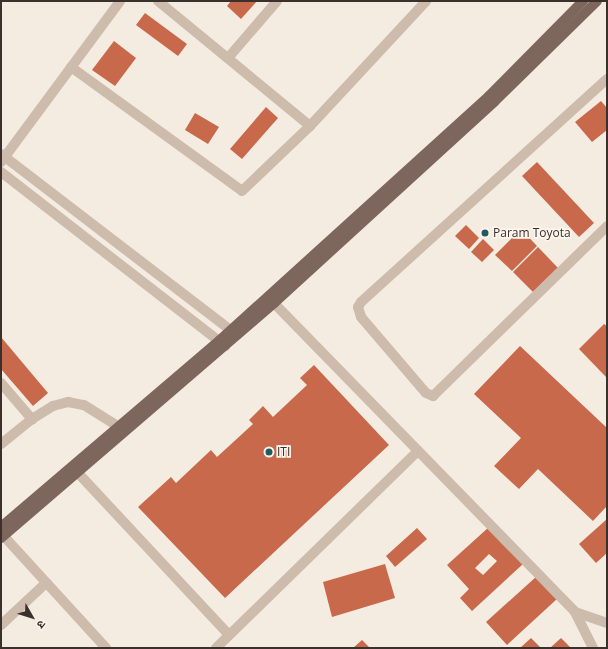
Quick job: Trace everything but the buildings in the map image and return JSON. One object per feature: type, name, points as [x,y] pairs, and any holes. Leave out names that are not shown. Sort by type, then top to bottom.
[{"type":"main road","points":[[271,300],[489,96],[583,1]]},
{"type":"main road","points":[[2,533],[78,473],[494,102],[597,1]]},
{"type":"main road","points":[[2,533],[119,426],[223,343]]},
{"type":"street","points":[[120,1],[2,158],[234,333]]},
{"type":"street","points":[[158,1],[310,126]]},
{"type":"street","points":[[228,58],[277,1]]},
{"type":"street","points":[[71,67],[242,191],[310,126],[426,1]]},
{"type":"street","points":[[607,78],[361,302],[358,307],[360,317],[426,393],[433,396],[607,226]]},
{"type":"street","points":[[1,172],[223,343]]},
{"type":"street","points":[[271,300],[417,452],[575,612],[593,648]]},
{"type":"street","points":[[1,383],[32,418]]},
{"type":"street","points":[[1,444],[32,418],[53,406],[68,402],[84,405],[119,426]]},
{"type":"street","points":[[216,648],[417,452]]},
{"type":"street","points":[[78,473],[229,635]]},
{"type":"street","points":[[2,533],[103,647]]},
{"type":"street","points":[[1,625],[46,583]]},
{"type":"street","points":[[575,612],[607,623]]},
{"type":"place","name":"Param Toyota","points":[[485,233]]},
{"type":"place","name":"ITI","points":[[269,452]]}]
